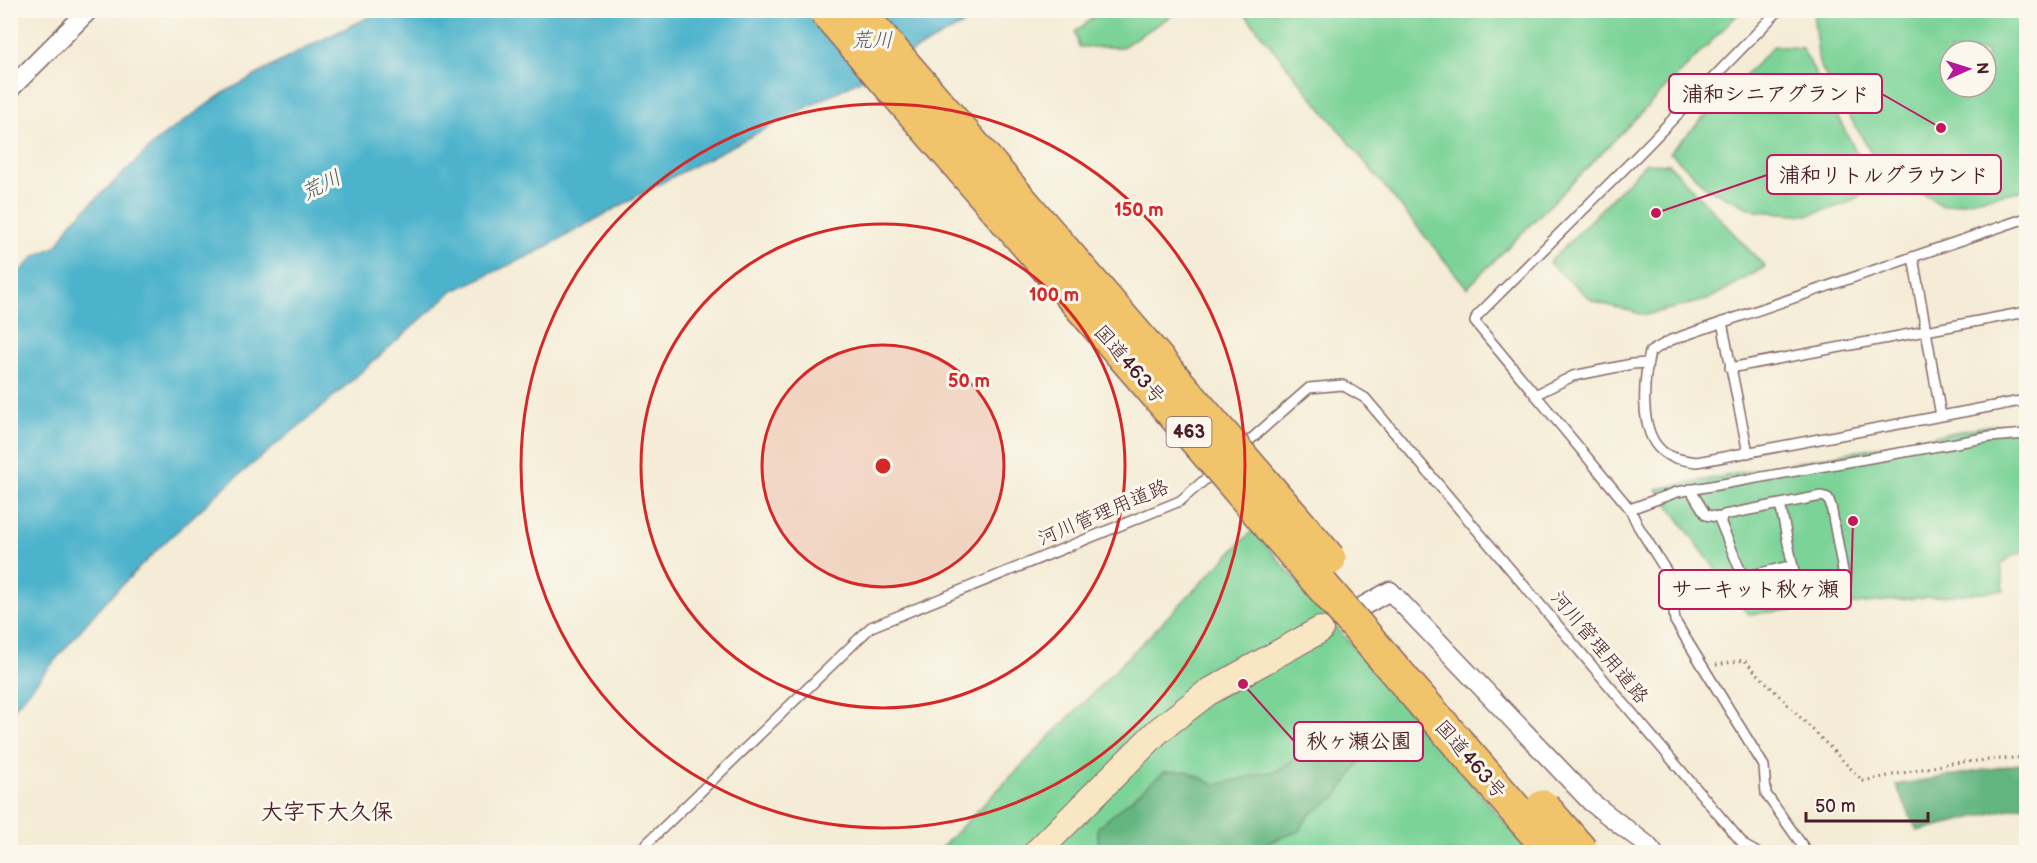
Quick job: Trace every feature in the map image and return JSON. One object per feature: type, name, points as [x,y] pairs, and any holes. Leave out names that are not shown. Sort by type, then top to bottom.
[{"type":"highway","name":"国道463号","points":[[825,10],[1552,852]]},
{"type":"highway","name":"国道463号","points":[[856,10],[1582,852]]},
{"type":"street","points":[[10,89],[89,10]]},
{"type":"street","points":[[1037,852],[1158,731],[1207,693],[1390,591],[1591,802],[1647,844],[1653,852]]},
{"type":"lane","points":[[1779,10],[1477,316],[1475,322],[1630,509],[1670,577],[1675,621],[1764,766],[1766,794],[1807,852]]},
{"type":"lane","points":[[2026,218],[1671,340],[1650,352],[1644,395],[1649,432],[1661,450],[1676,459],[1697,462],[2026,400]]},
{"type":"lane","points":[[1913,257],[1941,416]]},
{"type":"lane","points":[[1730,368],[2026,312]]},
{"type":"lane","points":[[1722,322],[1748,453]]},
{"type":"lane","points":[[1535,395],[1573,376],[1648,363]]},
{"type":"lane","name":"河川管理用道路","points":[[1232,456],[1309,388],[1342,386],[1365,398],[1745,846],[1756,852]]},
{"type":"lane","points":[[1630,509],[1690,489],[1990,437],[2026,434]]},
{"type":"lane","name":"河川管理用道路","points":[[638,852],[872,627],[1180,501],[1223,463]]},
{"type":"lane","points":[[1690,489],[1706,515],[1722,518]]},
{"type":"lane","points":[[1780,504],[1794,572],[1800,584],[1808,591],[1818,594],[1831,590],[1839,582],[1843,571],[1828,498],[1821,496],[1780,504],[1724,515],[1720,522],[1743,577],[1786,567],[1794,572]]},
{"type":"path","points":[[1703,668],[1744,660],[1863,781],[1952,763],[2026,757]]},
{"type":"green space","points":[[1101,11],[1179,11],[1122,47],[1079,47],[1075,32]]},
{"type":"green space","points":[[1218,11],[1741,11],[1467,288],[1244,13]]},
{"type":"green space","points":[[1813,11],[2026,11],[2026,188],[1943,206],[1880,168],[1819,64]]},
{"type":"green space","points":[[1774,46],[1802,48],[1875,188],[1845,204],[1809,215],[1756,211],[1707,188],[1670,152]]},
{"type":"green space","points":[[1646,163],[1669,164],[1765,267],[1707,300],[1645,315],[1593,301],[1549,263]]},
{"type":"green space","points":[[2026,423],[2026,553],[2015,554],[2001,564],[2004,590],[1748,614],[1657,489],[1987,426]]},
{"type":"green space","points":[[1253,530],[1530,852],[937,852]]},
{"type":"green space","points":[[1323,748],[1360,762],[1337,796],[1309,815],[1299,831],[1251,852],[1106,852],[1099,848],[1097,828],[1164,772],[1187,771],[1215,785],[1278,770],[1300,756]]},
{"type":"green space","points":[[2026,763],[2026,805],[1917,831],[1896,785]]},
{"type":"water","name":"荒川","points":[[382,11],[988,11],[672,177],[535,253],[453,291],[316,412],[227,485],[161,546],[102,605],[11,712],[11,281],[35,256],[57,246],[70,224],[160,138],[225,92],[315,43]]},
{"type":"place","name":"浦和シニアグランド","points":[[1941,128]]},
{"type":"place","name":"浦和リトルグラウンド","points":[[1656,213]]},
{"type":"place","name":"サーキット秋ヶ瀬","points":[[1853,521]]},
{"type":"place","name":"秋ヶ瀬公園","points":[[1243,684]]},
{"type":"district","name":"大字下大久保","points":[[327,811]]}]
